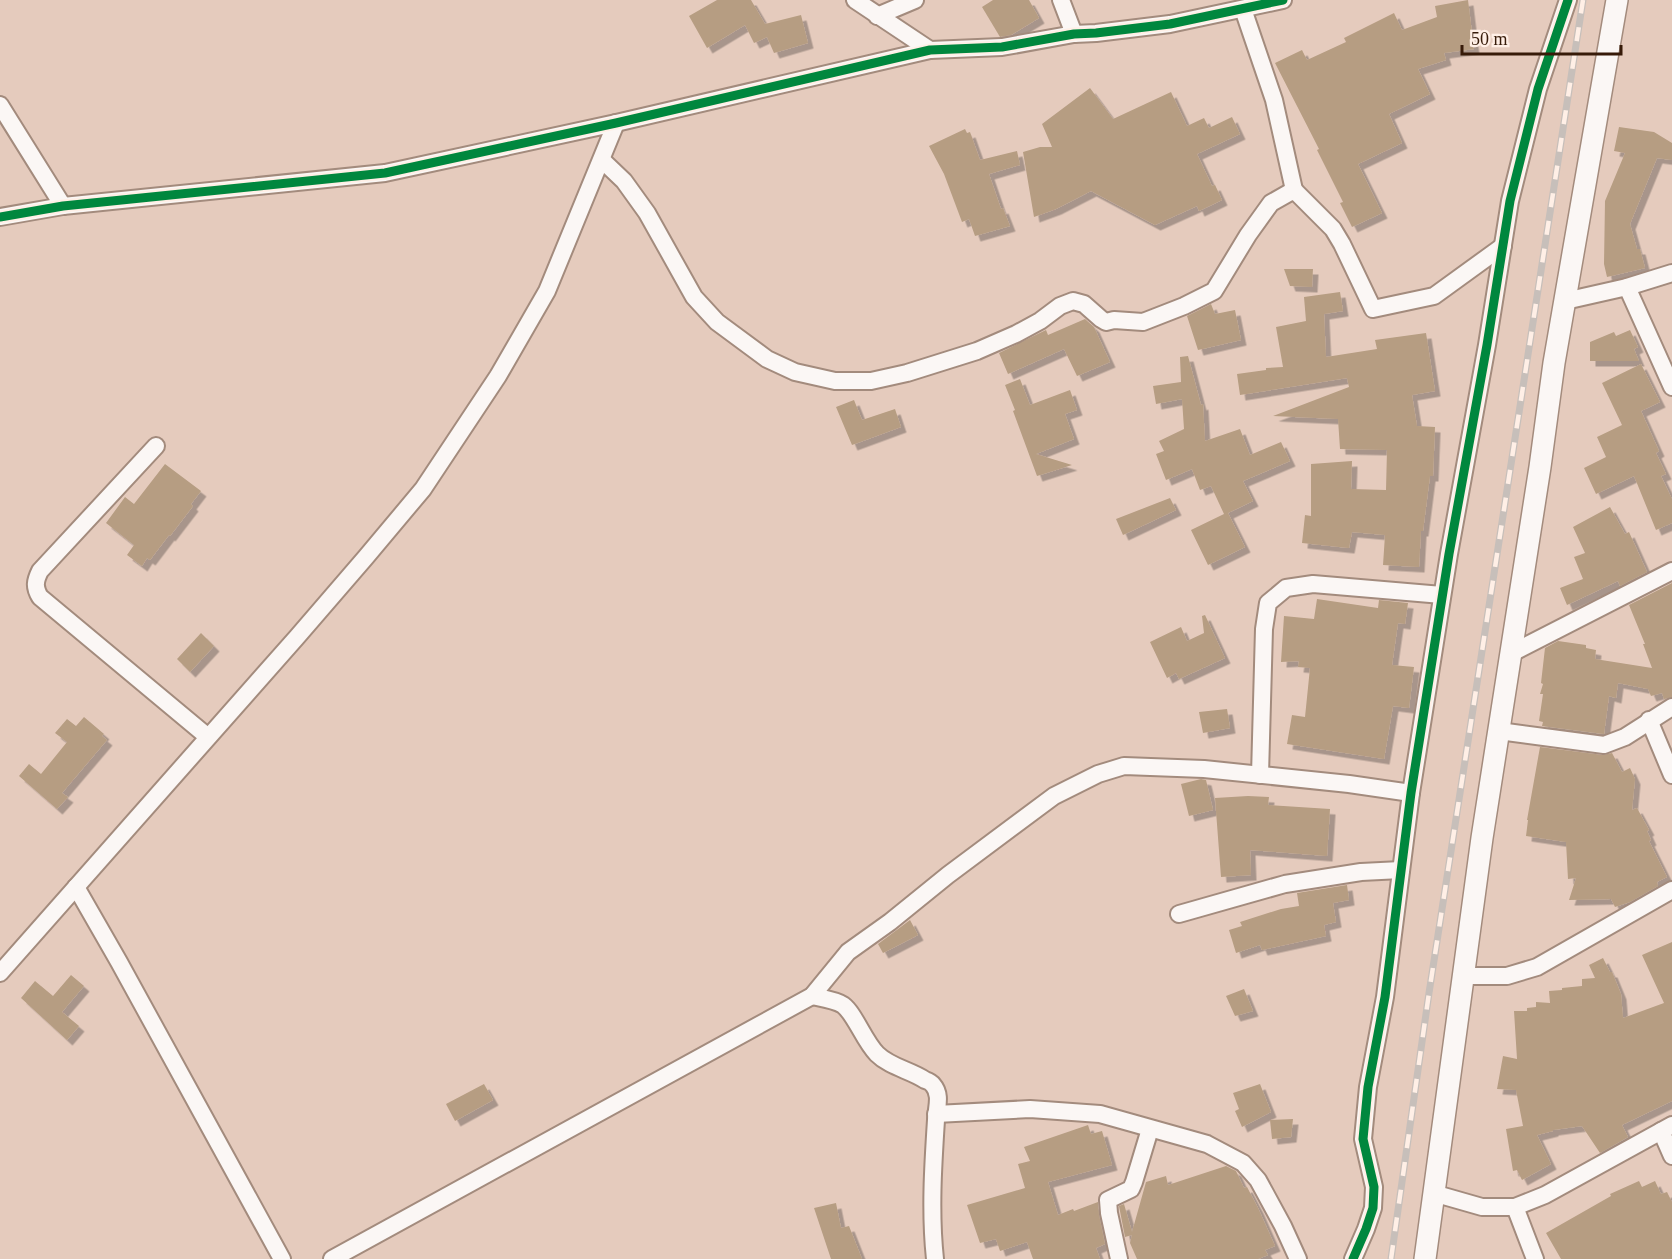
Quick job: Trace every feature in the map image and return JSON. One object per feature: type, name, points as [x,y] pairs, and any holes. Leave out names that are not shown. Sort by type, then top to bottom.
[{"type":"street","points":[[855,0],[930,50]]},
{"type":"street","points":[[877,16],[915,0]]},
{"type":"street","points":[[1061,0],[1074,34]]},
{"type":"street","points":[[0,217],[63,206],[386,173],[616,123],[930,50],[1002,47],[1074,34],[1170,24],[1283,0]]},
{"type":"street","points":[[1353,1259],[1373,1208],[1374,1187],[1363,1139],[1368,1087],[1384,997],[1411,793],[1442,595],[1487,345],[1510,201],[1538,89],[1568,0]]},
{"type":"street","points":[[1425,1259],[1482,838],[1512,653],[1554,363],[1617,0]]},
{"type":"street","points":[[1243,9],[1274,100],[1294,190],[1333,229],[1373,309],[1434,296],[1503,246]]},
{"type":"street","points":[[0,105],[63,206]]},
{"type":"street","points":[[0,973],[374,548],[423,489],[498,376],[547,291],[616,123]]},
{"type":"street","points":[[602,160],[624,181],[647,213],[694,297],[717,322],[767,359],[795,372],[835,381],[871,381],[907,373],[977,351],[1016,334],[1040,321],[1060,306],[1073,301],[1084,304],[1106,322],[1143,321],[1184,306],[1214,291],[1248,235],[1271,203],[1294,190]]},
{"type":"street","points":[[1565,301],[1627,287],[1672,273]]},
{"type":"street","points":[[1627,287],[1672,387]]},
{"type":"street","points":[[156,446],[40,571],[35,589],[40,597],[208,737]]},
{"type":"street","points":[[1512,653],[1672,572]]},
{"type":"street","points":[[1260,775],[1264,629],[1268,603],[1286,588],[1313,584],[1442,595]]},
{"type":"street","points":[[1499,731],[1604,745],[1625,737],[1672,707]]},
{"type":"street","points":[[1649,720],[1672,775]]},
{"type":"street","points":[[332,1259],[812,996],[848,952],[1054,796],[1089,778],[1124,766],[1204,770],[1349,783],[1411,793]]},
{"type":"street","points":[[1179,914],[1285,884],[1361,872],[1401,870]]},
{"type":"street","points":[[76,887],[282,1259]]},
{"type":"street","points":[[1463,976],[1507,976],[1537,966],[1672,890]]},
{"type":"street","points":[[812,996],[841,1003],[848,1009],[868,1044],[878,1056],[934,1085],[938,1098],[933,1167],[935,1259]]},
{"type":"street","points":[[936,1114],[1030,1110],[1100,1114],[1207,1144],[1243,1163],[1258,1180],[1298,1259]]},
{"type":"street","points":[[1433,1193],[1482,1207],[1515,1208],[1545,1195],[1667,1128],[1672,1156]]},
{"type":"street","points":[[1119,1259],[1108,1200],[1131,1190],[1150,1129]]},
{"type":"street","points":[[1515,1208],[1535,1259]]},
{"type":"building","points":[[717,0],[751,0],[765,24],[801,15],[808,43],[774,53],[767,37],[754,43],[745,25],[707,48],[689,16]]},
{"type":"building","points":[[993,0],[1029,0],[1039,18],[1011,35],[1000,37],[982,7]]},
{"type":"building","points":[[1468,0],[1474,49],[1444,53],[1446,60],[1418,69],[1430,94],[1389,114],[1402,143],[1358,164],[1382,213],[1352,227],[1340,203],[1343,202],[1317,150],[1319,149],[1275,63],[1302,50],[1307,60],[1346,42],[1344,38],[1394,13],[1402,30],[1437,17],[1435,6]]},
{"type":"building","points":[[1090,88],[1113,119],[1171,92],[1187,126],[1204,118],[1209,128],[1232,117],[1240,134],[1197,154],[1212,186],[1215,185],[1222,200],[1199,211],[1197,206],[1155,225],[1091,191],[1056,209],[1034,217],[1023,152],[1040,147],[1052,147],[1042,124]]},
{"type":"building","points":[[1619,127],[1654,132],[1672,143],[1672,160],[1657,158],[1630,224],[1645,268],[1607,277],[1604,264],[1605,201],[1625,153],[1614,151]]},
{"type":"building","points":[[965,129],[967,133],[970,132],[980,160],[1017,151],[1020,165],[989,174],[1001,209],[1003,208],[1010,226],[975,236],[969,219],[962,222],[944,174],[929,146]]},
{"type":"building","points":[[1284,269],[1313,269],[1312,287],[1290,286]]},
{"type":"building","points":[[1340,292],[1343,311],[1324,314],[1326,357],[1377,349],[1375,340],[1426,333],[1435,391],[1412,395],[1417,426],[1435,427],[1433,476],[1430,476],[1423,531],[1421,531],[1419,567],[1383,565],[1385,535],[1352,532],[1349,548],[1302,543],[1305,515],[1311,516],[1311,464],[1352,461],[1351,489],[1386,490],[1387,450],[1340,449],[1338,419],[1273,416],[1349,387],[1347,378],[1240,395],[1237,374],[1283,367],[1276,327],[1306,321],[1304,297]]},
{"type":"building","points":[[1211,304],[1215,314],[1235,310],[1241,340],[1198,350],[1187,316]]},
{"type":"building","points":[[1085,319],[1094,327],[1110,362],[1077,376],[1064,349],[1008,374],[999,353],[1046,330],[1048,335]]},
{"type":"building","points":[[1630,330],[1638,347],[1634,349],[1639,361],[1590,361],[1590,342],[1614,332],[1616,336]]},
{"type":"building","points":[[1188,356],[1201,405],[1203,404],[1205,441],[1240,429],[1250,455],[1281,442],[1290,461],[1243,481],[1253,501],[1228,513],[1245,547],[1208,565],[1191,530],[1224,514],[1211,486],[1200,490],[1192,469],[1166,480],[1156,454],[1164,451],[1159,441],[1184,429],[1182,399],[1156,404],[1153,386],[1181,382],[1180,357]]},
{"type":"building","points":[[1641,364],[1660,402],[1641,411],[1659,451],[1656,453],[1666,474],[1661,476],[1672,499],[1672,523],[1656,530],[1634,476],[1596,494],[1584,468],[1606,457],[1597,437],[1622,425],[1602,383]]},
{"type":"building","points":[[1020,379],[1030,405],[1070,390],[1077,410],[1065,414],[1074,439],[1036,454],[1072,465],[1037,476],[1005,385]]},
{"type":"building","points":[[854,400],[862,420],[895,409],[901,427],[852,445],[836,407]]},
{"type":"building","points":[[165,464],[201,491],[191,504],[193,506],[170,536],[150,560],[147,558],[142,566],[127,555],[134,545],[106,523],[125,497],[134,504]]},
{"type":"building","points":[[1170,498],[1176,510],[1123,535],[1116,519]]},
{"type":"building","points":[[1610,507],[1625,534],[1629,532],[1647,572],[1620,586],[1618,581],[1567,605],[1560,588],[1583,579],[1574,557],[1585,553],[1573,527]]},
{"type":"building","points":[[1672,583],[1672,697],[1664,699],[1662,693],[1651,696],[1648,689],[1618,683],[1616,698],[1609,696],[1604,734],[1542,726],[1543,722],[1539,721],[1543,694],[1540,694],[1543,684],[1541,683],[1545,648],[1558,641],[1586,645],[1586,648],[1596,650],[1595,659],[1652,668],[1629,605]]},
{"type":"building","points":[[1317,599],[1378,608],[1379,600],[1408,603],[1405,624],[1398,623],[1392,665],[1414,667],[1409,708],[1393,706],[1384,759],[1287,744],[1292,715],[1305,717],[1310,668],[1298,667],[1299,661],[1281,662],[1284,616],[1314,619]]},
{"type":"building","points":[[1205,615],[1225,658],[1179,679],[1176,673],[1167,678],[1150,642],[1181,627],[1187,641],[1204,633],[1202,616]]},
{"type":"building","points":[[201,633],[214,646],[190,672],[177,659]]},
{"type":"building","points":[[1227,709],[1230,728],[1203,733],[1199,712]]},
{"type":"building","points":[[84,717],[104,734],[102,736],[107,740],[62,793],[68,797],[57,809],[19,776],[29,764],[41,774],[67,742],[55,733],[67,719],[76,726]]},
{"type":"building","points":[[1540,747],[1603,755],[1612,753],[1622,772],[1630,768],[1635,779],[1632,810],[1637,808],[1649,830],[1647,831],[1651,840],[1649,841],[1667,877],[1657,882],[1658,886],[1630,902],[1615,907],[1611,899],[1569,900],[1576,878],[1568,879],[1566,842],[1526,836]]},
{"type":"building","points":[[1206,780],[1213,810],[1189,816],[1181,784]]},
{"type":"building","points":[[1269,797],[1268,805],[1330,809],[1327,856],[1250,850],[1251,875],[1221,877],[1215,798]]},
{"type":"building","points":[[1347,885],[1349,900],[1333,903],[1336,922],[1324,925],[1326,936],[1262,950],[1260,945],[1236,953],[1229,930],[1242,926],[1240,922],[1281,909],[1299,906],[1297,893]]},
{"type":"building","points":[[910,920],[918,935],[883,953],[878,944]]},
{"type":"building","points":[[1672,942],[1672,1101],[1622,1125],[1628,1137],[1600,1153],[1582,1126],[1537,1135],[1551,1164],[1522,1180],[1517,1170],[1513,1171],[1506,1129],[1523,1126],[1516,1090],[1497,1089],[1503,1056],[1517,1059],[1514,1011],[1527,1011],[1527,1008],[1536,1007],[1536,1002],[1550,1003],[1549,991],[1582,986],[1582,979],[1595,978],[1589,965],[1603,958],[1621,994],[1623,1018],[1664,1003],[1642,955]]},
{"type":"building","points":[[71,975],[84,986],[62,1012],[79,1026],[67,1040],[21,998],[35,981],[53,996]]},
{"type":"building","points":[[1244,989],[1253,1011],[1235,1016],[1226,996]]},
{"type":"building","points":[[484,1084],[493,1100],[455,1121],[446,1104]]},
{"type":"building","points":[[1260,1084],[1271,1112],[1242,1127],[1235,1111],[1239,1109],[1233,1093]]},
{"type":"building","points":[[1293,1119],[1291,1137],[1272,1139],[1270,1120]]},
{"type":"building","points":[[1088,1125],[1091,1134],[1102,1131],[1112,1165],[1048,1182],[1058,1215],[1098,1202],[1105,1244],[1096,1248],[1100,1259],[1033,1259],[1027,1242],[1000,1251],[996,1239],[980,1243],[967,1205],[1025,1188],[1018,1164],[1030,1161],[1024,1147]]},
{"type":"building","points":[[1226,1166],[1236,1171],[1244,1188],[1247,1187],[1258,1208],[1275,1246],[1265,1250],[1268,1255],[1258,1259],[1137,1259],[1130,1243],[1132,1235],[1125,1237],[1119,1206],[1124,1204],[1132,1232],[1146,1182],[1166,1176],[1168,1185]]},
{"type":"building","points":[[1639,1181],[1642,1187],[1655,1181],[1661,1194],[1667,1192],[1672,1202],[1672,1259],[1561,1259],[1546,1233],[1611,1196],[1610,1194]]},
{"type":"building","points":[[836,1203],[841,1228],[849,1226],[862,1259],[831,1259],[814,1208]]},
{"type":"railway","points":[[1391,1259],[1429,993],[1583,0]]},
{"type":"cycle path","points":[[0,217],[63,206],[385,173],[616,123],[930,50],[1002,47],[1074,34],[1170,24],[1283,0]]},
{"type":"cycle path","points":[[1353,1259],[1373,1208],[1374,1187],[1363,1139],[1368,1087],[1385,997],[1411,793],[1449,554],[1487,345],[1510,201],[1538,89],[1568,0]]}]
